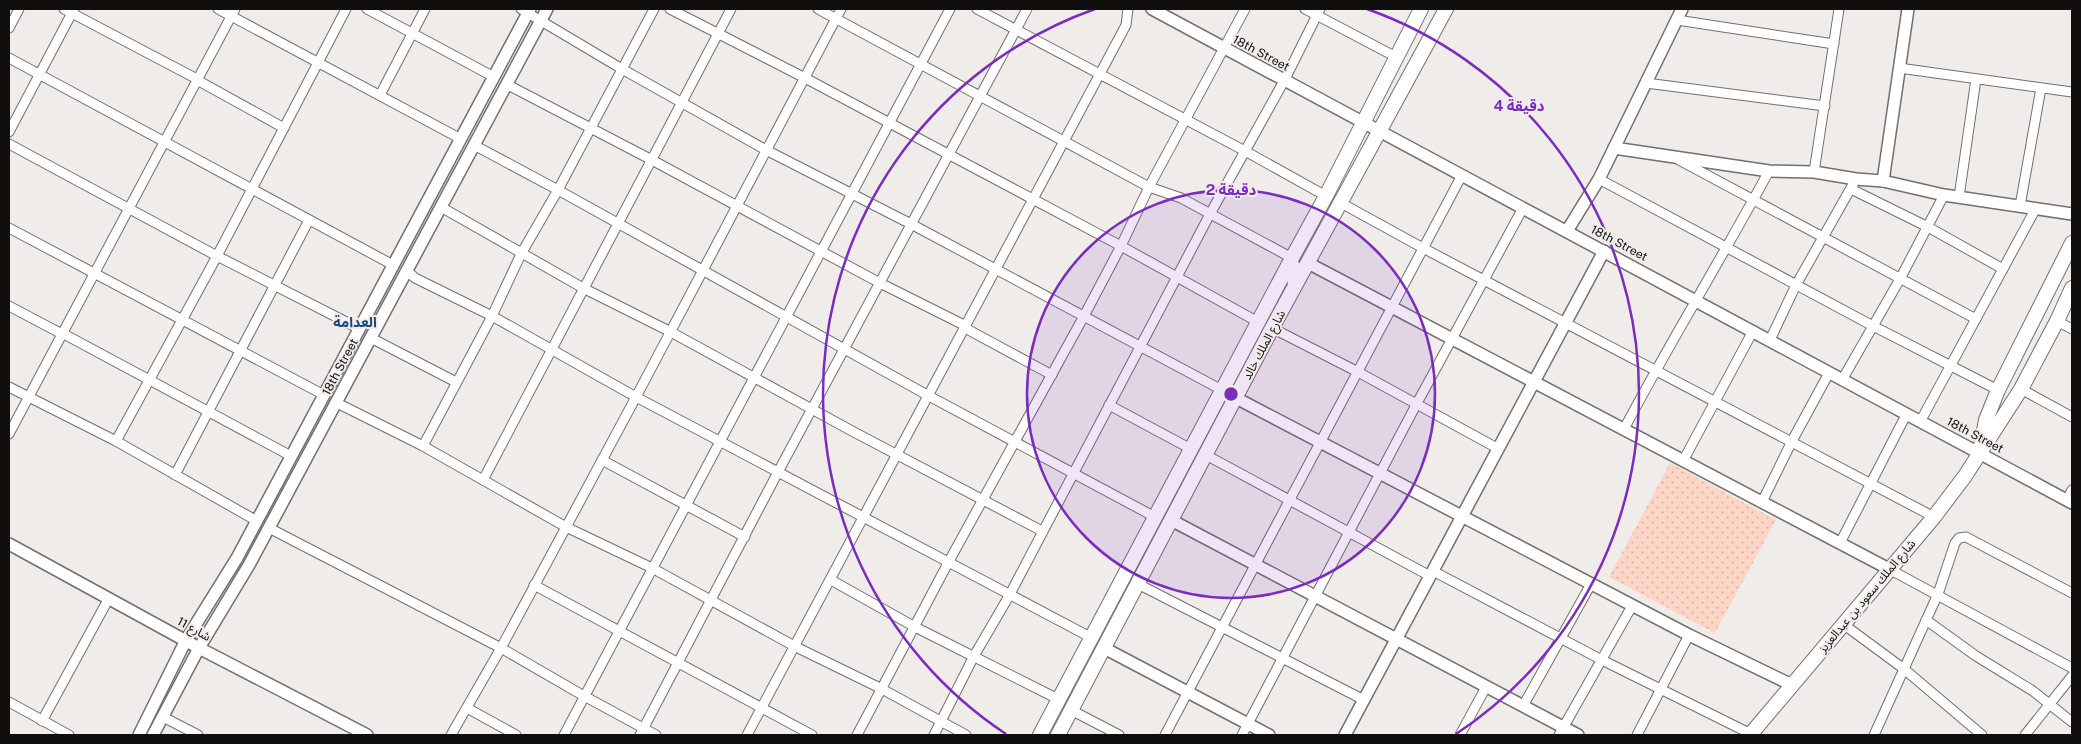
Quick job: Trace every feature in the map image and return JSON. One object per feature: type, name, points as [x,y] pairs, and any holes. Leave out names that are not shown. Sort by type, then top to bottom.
[{"type":"main road","name":"شارع الملك خالد","points":[[1040,735],[1326,196],[1421,9]]},
{"type":"main road","name":"شارع الملك خالد","points":[[1058,735],[1272,328],[1446,9]]},
{"type":"main road","name":"شارع الملك سعود بن عبدالعزيز","points":[[1980,453],[1986,420],[1998,390],[2072,242]]},
{"type":"main road","name":"شارع الملك سعود بن عبدالعزيز","points":[[1751,735],[1934,517],[1980,453],[2021,390],[2072,288]]},
{"type":"street","points":[[9,28],[19,9]]},
{"type":"street","points":[[218,9],[233,12],[317,62],[461,139]]},
{"type":"street","points":[[116,441],[180,320],[217,256],[346,9]]},
{"type":"street","points":[[367,9],[494,77]]},
{"type":"street","points":[[380,96],[425,9]]},
{"type":"street","name":"18th Street","points":[[153,735],[199,648],[249,565],[337,403],[546,9]]},
{"type":"street","points":[[423,446],[492,316],[521,254],[558,190],[654,9]]},
{"type":"street","points":[[670,9],[805,78],[1121,246],[1258,322]]},
{"type":"street","points":[[483,480],[618,224],[650,159],[731,9]]},
{"type":"street","points":[[818,9],[1149,187],[1182,198],[1292,258],[1296,268],[1275,315],[1272,328],[1358,372],[1497,448]]},
{"type":"street","points":[[451,735],[501,648],[636,397],[669,331],[841,9]]},
{"type":"street","points":[[564,735],[950,9]]},
{"type":"street","points":[[978,9],[1326,196]]},
{"type":"street","points":[[641,732],[778,472],[1027,9]]},
{"type":"street","points":[[748,735],[1126,26],[1128,9]]},
{"type":"street","name":"18th Street","points":[[1152,9],[1753,330],[1920,422],[2071,498]]},
{"type":"street","points":[[857,735],[948,563],[1084,316],[1121,246],[1149,187],[1245,9]]},
{"type":"street","points":[[1305,9],[1318,12],[1396,57]]},
{"type":"street","points":[[1567,231],[1599,179],[1682,9]]},
{"type":"street","points":[[1814,172],[1839,9]]},
{"type":"street","points":[[1883,182],[1908,9]]},
{"type":"street","points":[[9,132],[70,10],[284,128]]},
{"type":"street","points":[[139,735],[186,640],[226,578],[461,139],[494,77],[526,10],[622,69],[766,150],[911,224],[1222,390]]},
{"type":"street","points":[[9,434],[233,12]]},
{"type":"street","points":[[934,735],[974,656],[1009,596],[1210,214],[1284,81],[1318,12]]},
{"type":"street","points":[[1677,20],[1834,44]]},
{"type":"street","points":[[9,58],[393,265]]},
{"type":"street","points":[[1899,68],[2072,92]]},
{"type":"street","points":[[1959,197],[1976,79]]},
{"type":"street","points":[[1646,83],[1824,106]]},
{"type":"street","points":[[506,84],[821,250],[1052,375]]},
{"type":"street","points":[[2020,206],[2041,88]]},
{"type":"street","points":[[9,144],[217,256],[360,328]]},
{"type":"street","points":[[474,145],[929,396],[1155,517]]},
{"type":"street","points":[[1614,148],[1769,170],[1814,172],[1853,184],[2003,269]]},
{"type":"street","points":[[1673,157],[1976,319]]},
{"type":"street","points":[[1624,429],[1655,370],[1727,248],[1769,170]]},
{"type":"street","points":[[1165,735],[1257,565],[1462,175]]},
{"type":"street","points":[[1599,179],[1873,326],[1998,390]]},
{"type":"street","points":[[1853,184],[1883,182],[1944,195],[2072,214]]},
{"type":"street","points":[[1770,340],[1796,285],[1853,184]]},
{"type":"street","points":[[1842,380],[1900,279],[1944,195]]},
{"type":"street","points":[[1341,203],[1934,517]]},
{"type":"street","points":[[441,207],[583,288],[669,331],[1042,531]]},
{"type":"street","points":[[1242,735],[1348,532],[1523,208]]},
{"type":"street","points":[[1920,422],[2036,208]]},
{"type":"street","points":[[175,475],[309,220]]},
{"type":"street","points":[[9,228],[324,395]]},
{"type":"street","points":[[1345,735],[1604,251]]},
{"type":"street","points":[[1308,263],[1938,594],[2072,668]]},
{"type":"street","points":[[407,271],[415,278],[492,316],[636,397],[865,517],[1009,596],[1092,638]]},
{"type":"street","points":[[9,306],[291,456]]},
{"type":"street","points":[[2057,321],[2072,329]]},
{"type":"street","points":[[1683,460],[1753,330]]},
{"type":"street","points":[[371,338],[456,382]]},
{"type":"street","points":[[1762,502],[1829,373]]},
{"type":"street","points":[[9,387],[116,441],[257,521]]},
{"type":"street","points":[[2021,390],[2072,417]]},
{"type":"street","points":[[1236,398],[1632,606],[1792,685]]},
{"type":"street","points":[[337,403],[423,446],[566,527],[652,568],[966,735]]},
{"type":"street","points":[[1109,405],[1191,449]]},
{"type":"street","points":[[1840,543],[1906,414]]},
{"type":"street","points":[[1206,454],[1348,532],[1751,735]]},
{"type":"street","points":[[602,460],[745,537]]},
{"type":"street","points":[[1171,520],[1523,706],[1561,731],[1578,735]]},
{"type":"street","points":[[269,528],[501,648],[584,696],[641,732],[656,735]]},
{"type":"street","points":[[1874,735],[1938,594],[1955,543],[1959,538],[1966,537],[2072,593]]},
{"type":"street","name":"شارع 11","points":[[9,544],[361,734]]},
{"type":"street","points":[[831,580],[915,627],[1060,700]]},
{"type":"street","points":[[1138,584],[1364,700]]},
{"type":"street","points":[[1523,706],[1591,584]]},
{"type":"street","points":[[534,585],[812,735]]},
{"type":"street","points":[[42,721],[109,598]]},
{"type":"street","points":[[1561,731],[1632,606]]},
{"type":"street","points":[[1926,620],[1976,656],[2033,691],[2072,722]]},
{"type":"street","points":[[1843,624],[1904,669],[1982,735]]},
{"type":"street","points":[[1637,735],[1689,635]]},
{"type":"street","points":[[1104,648],[1269,735]]},
{"type":"street","points":[[2025,735],[2072,676]]},
{"type":"street","points":[[1460,735],[1486,686]]},
{"type":"street","points":[[9,702],[69,735]]},
{"type":"street","points":[[468,708],[516,735]]},
{"type":"street","points":[[1071,710],[1119,735]]},
{"type":"street","points":[[163,717],[198,735]]},
{"type":"shaded area","points":[[1670,463],[1776,520],[1715,633],[1609,577]]},
{"type":"district","name":"العدامة","points":[[355,322]]}]
